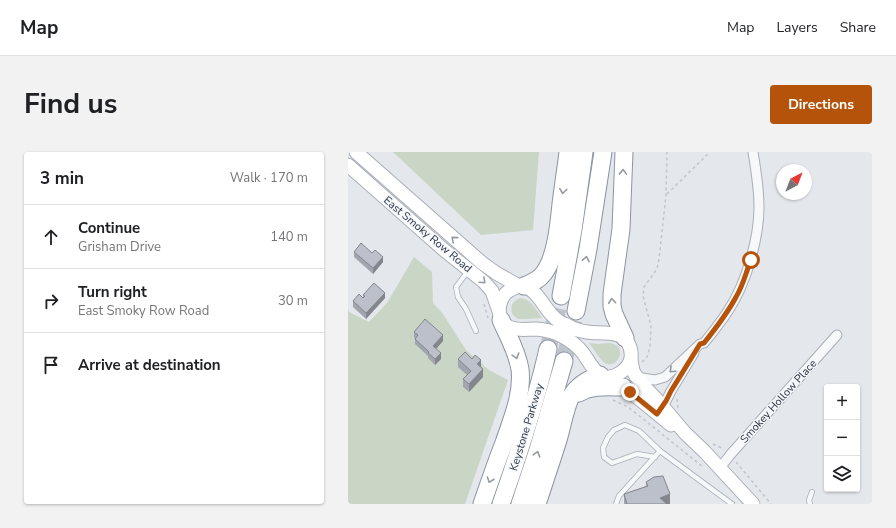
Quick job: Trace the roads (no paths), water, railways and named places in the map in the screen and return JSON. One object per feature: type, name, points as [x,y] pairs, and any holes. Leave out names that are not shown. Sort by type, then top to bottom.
[{"type":"highway","points":[[521,286],[533,282],[542,276],[552,256],[558,229],[568,152]]},
{"type":"highway","points":[[561,296],[575,222],[584,152]]},
{"type":"highway","points":[[576,311],[589,243],[603,152]]},
{"type":"highway","points":[[624,152],[621,229],[612,294],[614,314],[625,338]]},
{"type":"highway","points":[[482,504],[515,409],[520,382],[517,358],[500,315]]},
{"type":"highway","name":"Keystone Parkway","points":[[501,504],[530,416],[548,349]]},
{"type":"highway","name":"Keystone Parkway","points":[[520,504],[545,428],[564,361]]},
{"type":"highway","points":[[537,504],[570,398],[584,382],[594,377],[604,376]]},
{"type":"highway","points":[[570,398],[589,388],[630,382]]},
{"type":"street","name":"East Smoky Row Road","points":[[356,152],[482,263],[496,273],[536,294],[558,321],[580,331],[612,333],[625,338]]},
{"type":"street","points":[[521,286],[512,289],[505,295],[501,302],[500,315],[503,323],[509,327],[518,330],[535,329],[549,331],[567,338],[578,347],[595,370],[604,376],[630,382],[655,380],[665,377],[700,344],[704,343],[728,311],[737,296],[744,279],[751,260],[755,242],[759,209],[759,190],[753,152]]},
{"type":"street","name":"East Smoky Row Road","points":[[348,165],[444,250],[484,282],[492,292],[500,315]]},
{"type":"street","name":"Smokey Hollow Place","points":[[720,468],[837,335]]},
{"type":"street","points":[[625,338],[636,362],[630,382]]},
{"type":"street","points":[[662,407],[700,344]]},
{"type":"street","points":[[604,376],[617,374],[636,362]]},
{"type":"street","points":[[630,382],[662,407],[674,428],[685,433],[720,468],[748,501]]},
{"type":"lane","points":[[469,270],[456,287],[458,298],[466,310],[476,331]]},
{"type":"lane","points":[[654,457],[636,454],[612,463],[604,457],[603,448],[608,437],[614,430],[625,425],[639,431],[660,451],[732,504]]},
{"type":"lane","points":[[616,504],[619,496],[660,451]]},
{"type":"lane","points":[[810,504],[809,500],[812,492]]},
{"type":"tunnel","points":[[548,349],[561,296]]},
{"type":"tunnel","points":[[564,361],[576,311]]}]
